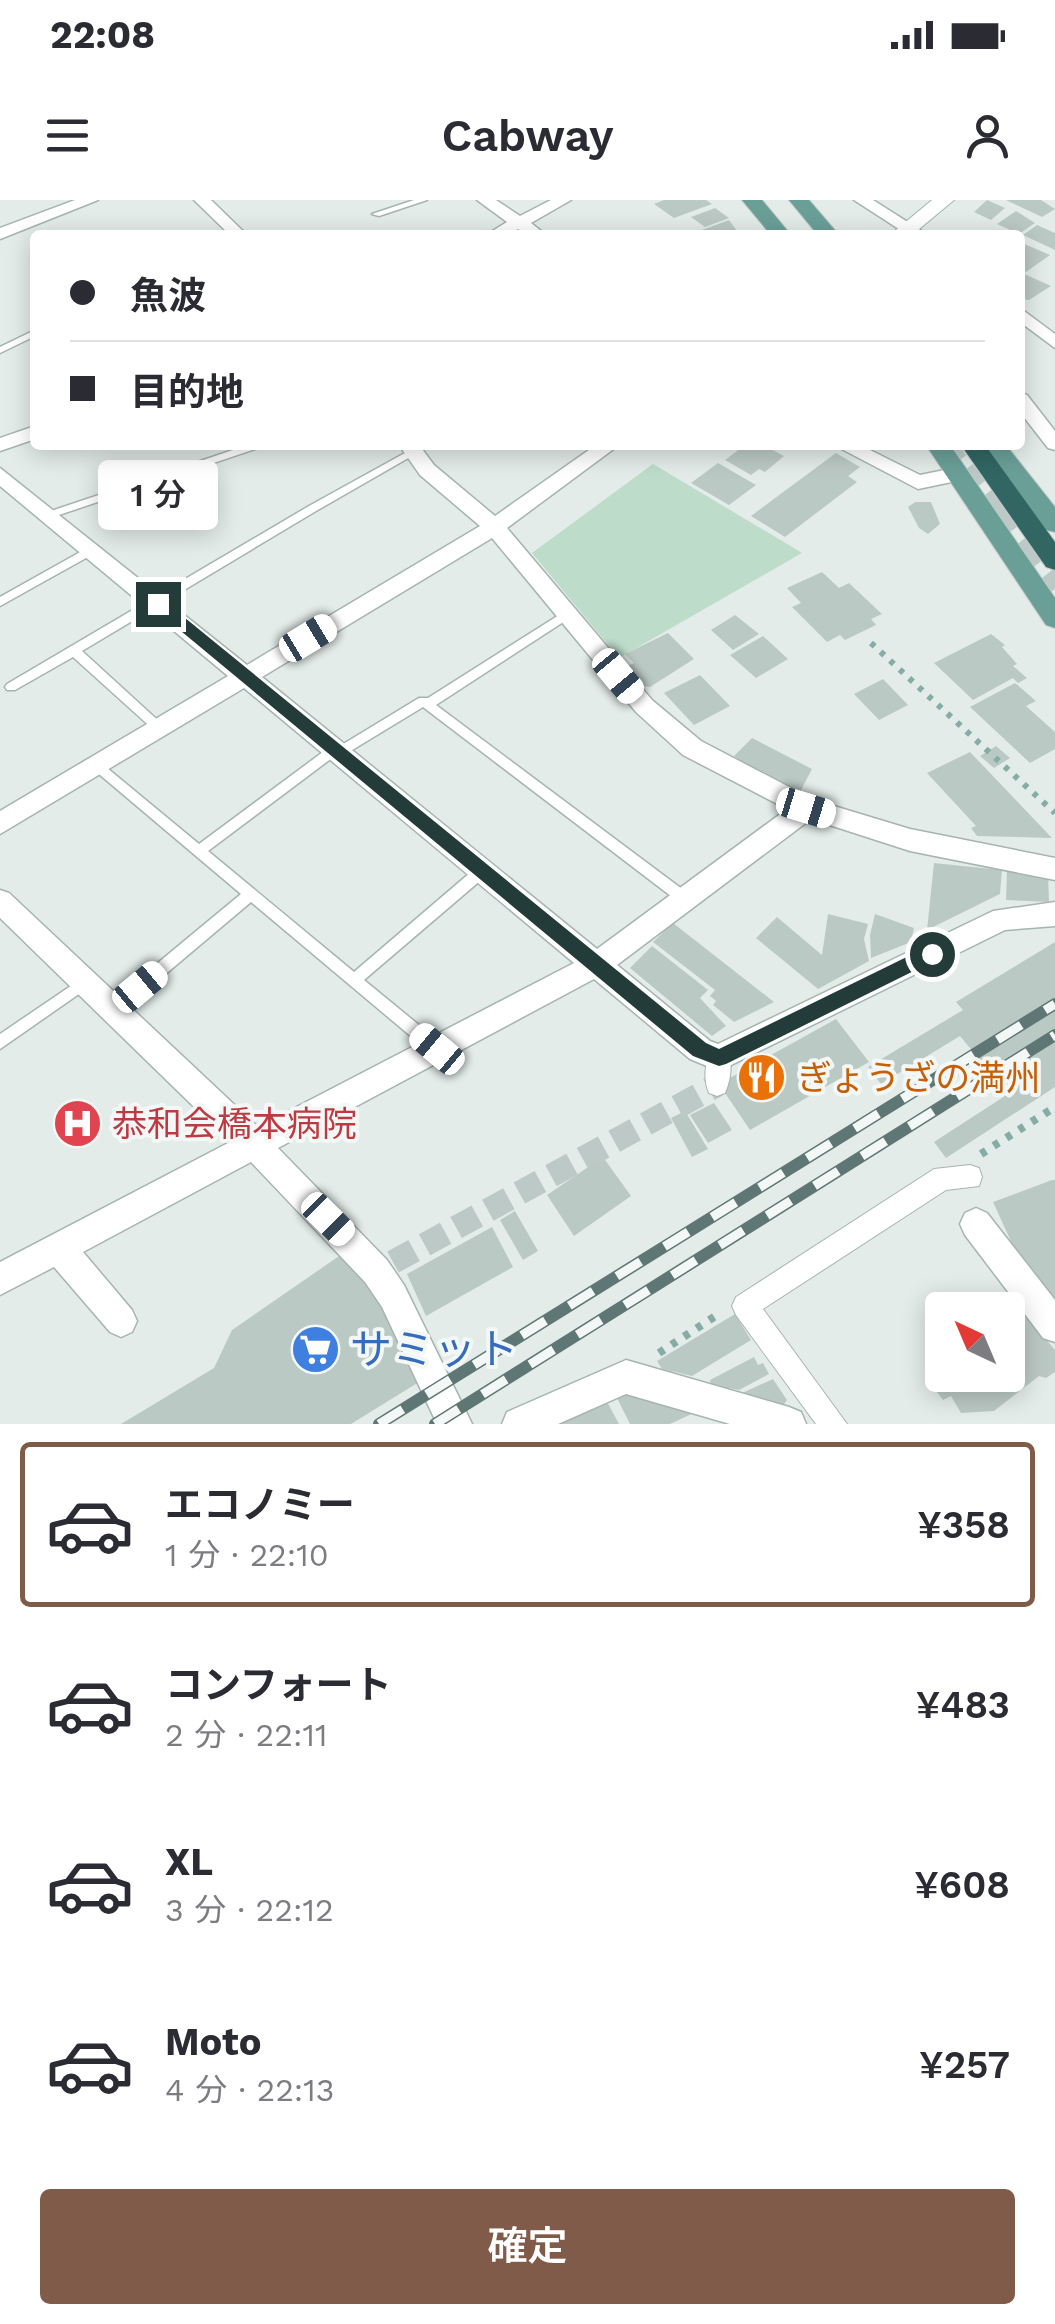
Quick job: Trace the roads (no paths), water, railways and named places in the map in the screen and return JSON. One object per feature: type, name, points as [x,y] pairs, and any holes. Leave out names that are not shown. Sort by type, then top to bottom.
[{"type":"highway","points":[[977,450],[1055,561]]},
{"type":"main road","points":[[752,200],[773,230]]},
{"type":"main road","points":[[799,200],[825,230]]},
{"type":"main road","points":[[913,230],[944,200]]},
{"type":"main road","points":[[942,450],[1055,618]]},
{"type":"main road","points":[[997,450],[1055,524]]},
{"type":"street","points":[[0,234],[90,200]]},
{"type":"street","points":[[202,200],[234,230]]},
{"type":"street","points":[[485,200],[531,230]]},
{"type":"street","points":[[504,230],[563,200]]},
{"type":"street","points":[[862,200],[908,230]]},
{"type":"street","points":[[1025,316],[1050,330]]},
{"type":"street","points":[[1025,406],[1055,444]]},
{"type":"street","points":[[0,445],[30,434]]},
{"type":"street","points":[[413,450],[427,470],[494,527],[644,706],[692,748],[806,808],[910,840],[1055,868]]},
{"type":"street","points":[[0,824],[494,527],[603,450]]},
{"type":"street","points":[[854,450],[918,482],[959,474]]},
{"type":"street","points":[[0,476],[597,964],[700,1050],[718,1072],[1002,919],[1055,914]]},
{"type":"street","points":[[0,1279],[597,964],[806,808]]},
{"type":"street","points":[[0,901],[384,1267],[393,1296],[455,1424]]},
{"type":"street","points":[[833,1424],[745,1306],[944,1178],[970,1177]]},
{"type":"street","points":[[976,1224],[1055,1326]]},
{"type":"street","points":[[59,1249],[120,1320]]},
{"type":"street","points":[[518,1424],[626,1377],[789,1424]]},
{"type":"lane","points":[[376,214],[424,200]]},
{"type":"lane","points":[[0,350],[30,335]]},
{"type":"lane","points":[[49,515],[243,450]]},
{"type":"lane","points":[[11,687],[158,604],[409,450]]},
{"type":"lane","points":[[0,602],[91,550]]},
{"type":"lane","points":[[428,704],[568,614]]},
{"type":"lane","points":[[74,651],[160,728]]},
{"type":"lane","points":[[199,852],[338,750],[424,701],[687,900]]},
{"type":"lane","points":[[97,766],[437,1049]]},
{"type":"lane","points":[[354,980],[483,870]]},
{"type":"lane","points":[[112,1010],[251,894]]},
{"type":"lane","points":[[0,1042],[84,983]]},
{"type":"tunnel","points":[[949,450],[996,512]]},
{"type":"tunnel","points":[[994,509],[1055,589]]},
{"type":"tunnel","points":[[393,1262],[717,1085]]},
{"type":"railway","points":[[379,1424],[1055,1004]]},
{"type":"railway","points":[[435,1424],[1055,1035]]},
{"type":"place","name":"ぎょうざの満州","points":[[762,1078]]},
{"type":"place","name":"恭和会橋本病院","points":[[77,1124]]},
{"type":"place","name":"サミット","points":[[315,1349]]}]
